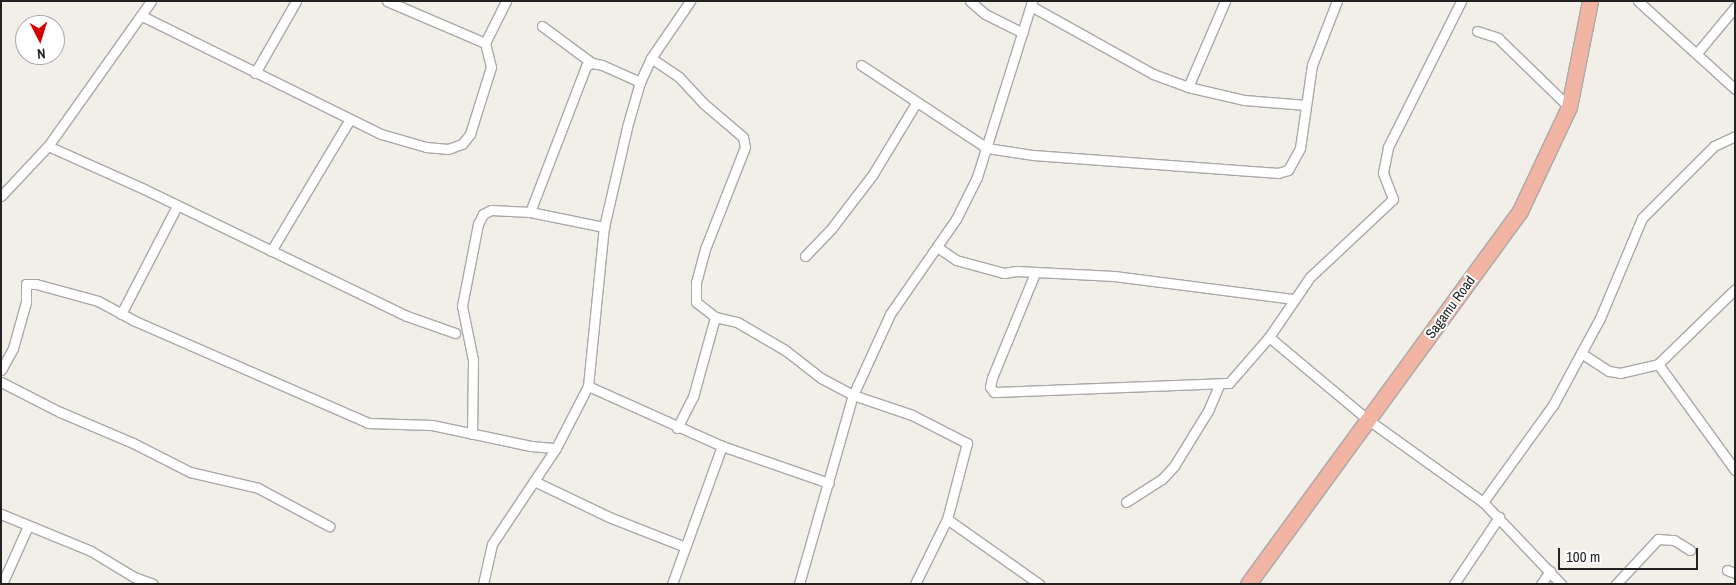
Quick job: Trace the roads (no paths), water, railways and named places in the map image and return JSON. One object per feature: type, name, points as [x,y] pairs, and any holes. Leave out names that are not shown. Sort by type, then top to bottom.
[{"type":"highway","name":"Sagamu Road","points":[[1248,584],[1520,211],[1569,107],[1590,1]]},
{"type":"street","points":[[3,190],[48,146],[151,1]]},
{"type":"street","points":[[255,73],[296,1]]},
{"type":"street","points":[[387,1],[485,43]]},
{"type":"street","points":[[142,16],[381,134],[426,147],[448,149],[462,144],[470,134],[491,67],[485,43],[506,1]]},
{"type":"street","points":[[483,584],[492,544],[556,448],[588,386],[604,227],[640,82],[651,58],[690,1]]},
{"type":"street","points":[[970,1],[985,14],[1023,33]]},
{"type":"street","points":[[1188,87],[1225,1]]},
{"type":"street","points":[[861,65],[987,148],[1034,155],[1278,173],[1288,170],[1295,162],[1312,65],[1337,1]]},
{"type":"street","points":[[1035,273],[992,378],[990,387],[994,392],[1159,383],[1219,386],[1237,376],[1269,337],[1293,299],[1310,277],[1393,199],[1383,173],[1388,147],[1461,1]]},
{"type":"street","points":[[1638,1],[1698,53],[1735,89]]},
{"type":"street","points":[[798,584],[829,483],[853,395],[890,314],[937,248],[977,177],[1031,4],[1153,74],[1188,87],[1244,100],[1306,105]]},
{"type":"street","points":[[1698,53],[1735,6]]},
{"type":"street","points":[[542,26],[592,63],[640,82]]},
{"type":"street","points":[[1477,31],[1498,38],[1569,107]]},
{"type":"street","points":[[651,58],[679,78],[703,103],[744,137],[745,147],[705,249],[696,282],[696,302],[715,317],[736,322],[785,350],[821,378],[853,395],[912,415],[967,443],[947,519],[915,584]]},
{"type":"street","points":[[530,212],[586,66],[592,63]]},
{"type":"street","points":[[805,256],[831,229],[873,174],[916,103]]},
{"type":"street","points":[[271,251],[350,119]]},
{"type":"street","points":[[1483,502],[1553,405],[1600,318],[1642,218],[1714,146],[1735,136]]},
{"type":"street","points":[[48,146],[407,316],[455,333]]},
{"type":"street","points":[[121,314],[177,206]]},
{"type":"street","points":[[472,434],[473,360],[462,306],[478,224],[483,214],[490,210],[530,212],[604,227]]},
{"type":"street","points":[[937,248],[956,260],[996,271],[1114,276],[1293,299]]},
{"type":"street","points":[[1,370],[13,348],[26,302],[26,284],[98,301],[121,314],[368,423],[432,425],[472,434],[556,448]]},
{"type":"street","points":[[1581,353],[1609,371],[1620,373],[1658,364],[1735,289]]},
{"type":"street","points":[[677,428],[694,397],[715,317]]},
{"type":"street","points":[[1269,337],[1368,419],[1483,502],[1561,584]]},
{"type":"street","points":[[1658,364],[1735,470]]},
{"type":"street","points":[[1,382],[60,412],[133,443],[190,472],[218,481],[258,488],[329,526]]},
{"type":"street","points":[[588,386],[677,428],[722,446],[829,483]]},
{"type":"street","points":[[1126,502],[1162,479],[1174,466],[1208,411],[1219,386]]},
{"type":"street","points":[[672,584],[684,546],[699,512],[722,446]]},
{"type":"street","points":[[534,481],[609,517],[684,546]]},
{"type":"street","points":[[1,514],[92,550],[133,580],[153,584]]},
{"type":"street","points":[[1454,584],[1499,517]]},
{"type":"street","points":[[947,519],[1039,584]]},
{"type":"street","points":[[2,584],[28,526]]},
{"type":"street","points":[[1616,584],[1658,539],[1674,540],[1690,550]]},
{"type":"street","points":[[1541,584],[1550,571]]}]
